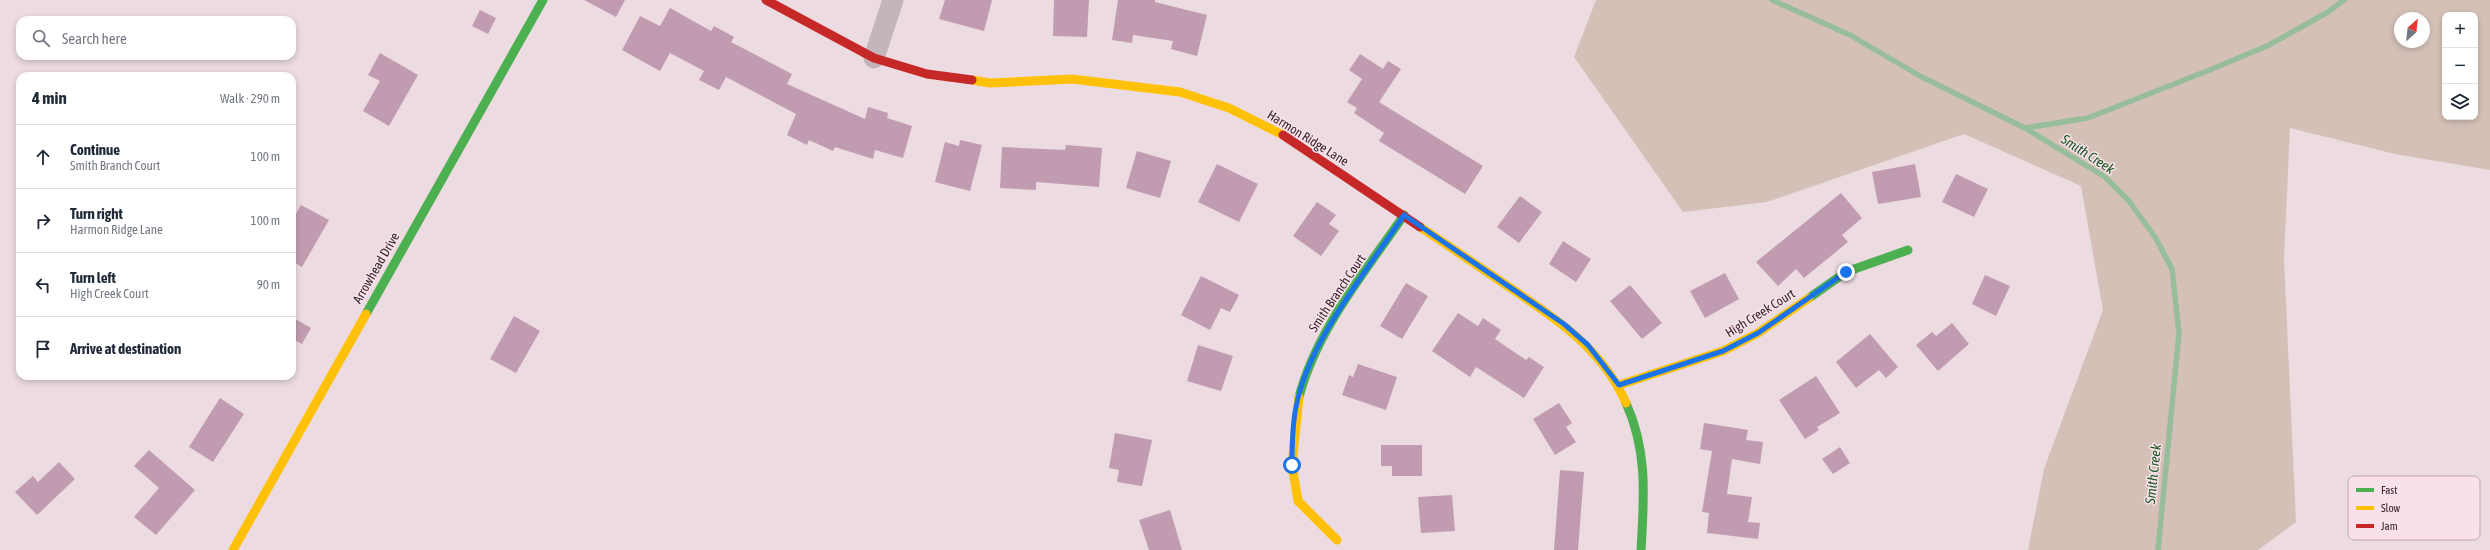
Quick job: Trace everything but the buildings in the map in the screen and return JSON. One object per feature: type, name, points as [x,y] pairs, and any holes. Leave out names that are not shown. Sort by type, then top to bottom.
[{"type":"street","name":"Arrowhead Drive","points":[[234,550],[543,0]]},
{"type":"street","name":"Harmon Ridge Lane","points":[[766,0],[874,58],[927,74],[990,82],[1072,79],[1180,92],[1229,108],[1292,140],[1564,324],[1588,345],[1619,385],[1636,426],[1642,454],[1645,486],[1641,550]]},
{"type":"street","points":[[874,58],[893,0]]},
{"type":"street","name":"Smith Branch Court","points":[[1337,540],[1298,501],[1292,465],[1296,407],[1305,373],[1321,338],[1404,215]]},
{"type":"street","name":"High Creek Court","points":[[1619,385],[1723,351],[1758,333],[1846,272],[1908,250]]},
{"type":"shaded area","points":[[1596,0],[2490,0],[2490,170],[2395,154],[2290,128],[2284,259],[2296,522],[2258,550],[2028,550],[2044,469],[2103,310],[2081,186],[1964,134],[1767,202],[1683,212],[1574,57]]},
{"type":"waterway","name":"Smith Creek","points":[[1772,0],[1850,35],[1920,76],[2025,128],[2105,177],[2129,201],[2155,237],[2172,269],[2179,333],[2158,550]]},
{"type":"waterway","points":[[2025,128],[2088,118],[2217,67],[2269,45],[2328,12],[2344,0]]},
{"type":"traffic: fast","points":[[366,314],[543,0]]},
{"type":"traffic: fast","points":[[1299,397],[1307,372],[1330,325],[1358,280],[1404,215]]},
{"type":"traffic: fast","points":[[1809,298],[1846,272],[1908,250]]},
{"type":"traffic: fast","points":[[1626,403],[1638,439],[1643,475],[1641,550]]},
{"type":"traffic: slow","points":[[972,80],[990,83],[1072,79],[1180,92],[1229,108],[1283,135]]},
{"type":"traffic: slow","points":[[1420,227],[1542,309],[1575,335],[1604,366],[1616,383],[1626,403]]},
{"type":"traffic: slow","points":[[1619,385],[1723,351],[1758,333],[1809,298]]},
{"type":"traffic: slow","points":[[233,550],[366,314]]},
{"type":"traffic: slow","points":[[1299,397],[1292,465],[1298,501],[1337,540]]},
{"type":"traffic: jam","points":[[766,0],[874,58],[927,74],[972,80]]},
{"type":"traffic: jam","points":[[1283,135],[1420,227]]},
{"type":"route","points":[[1292,465],[1292,440],[1296,407],[1305,373],[1321,338],[1404,215],[1564,324],[1588,345],[1609,370],[1619,385],[1723,351],[1758,333],[1846,272]]}]
